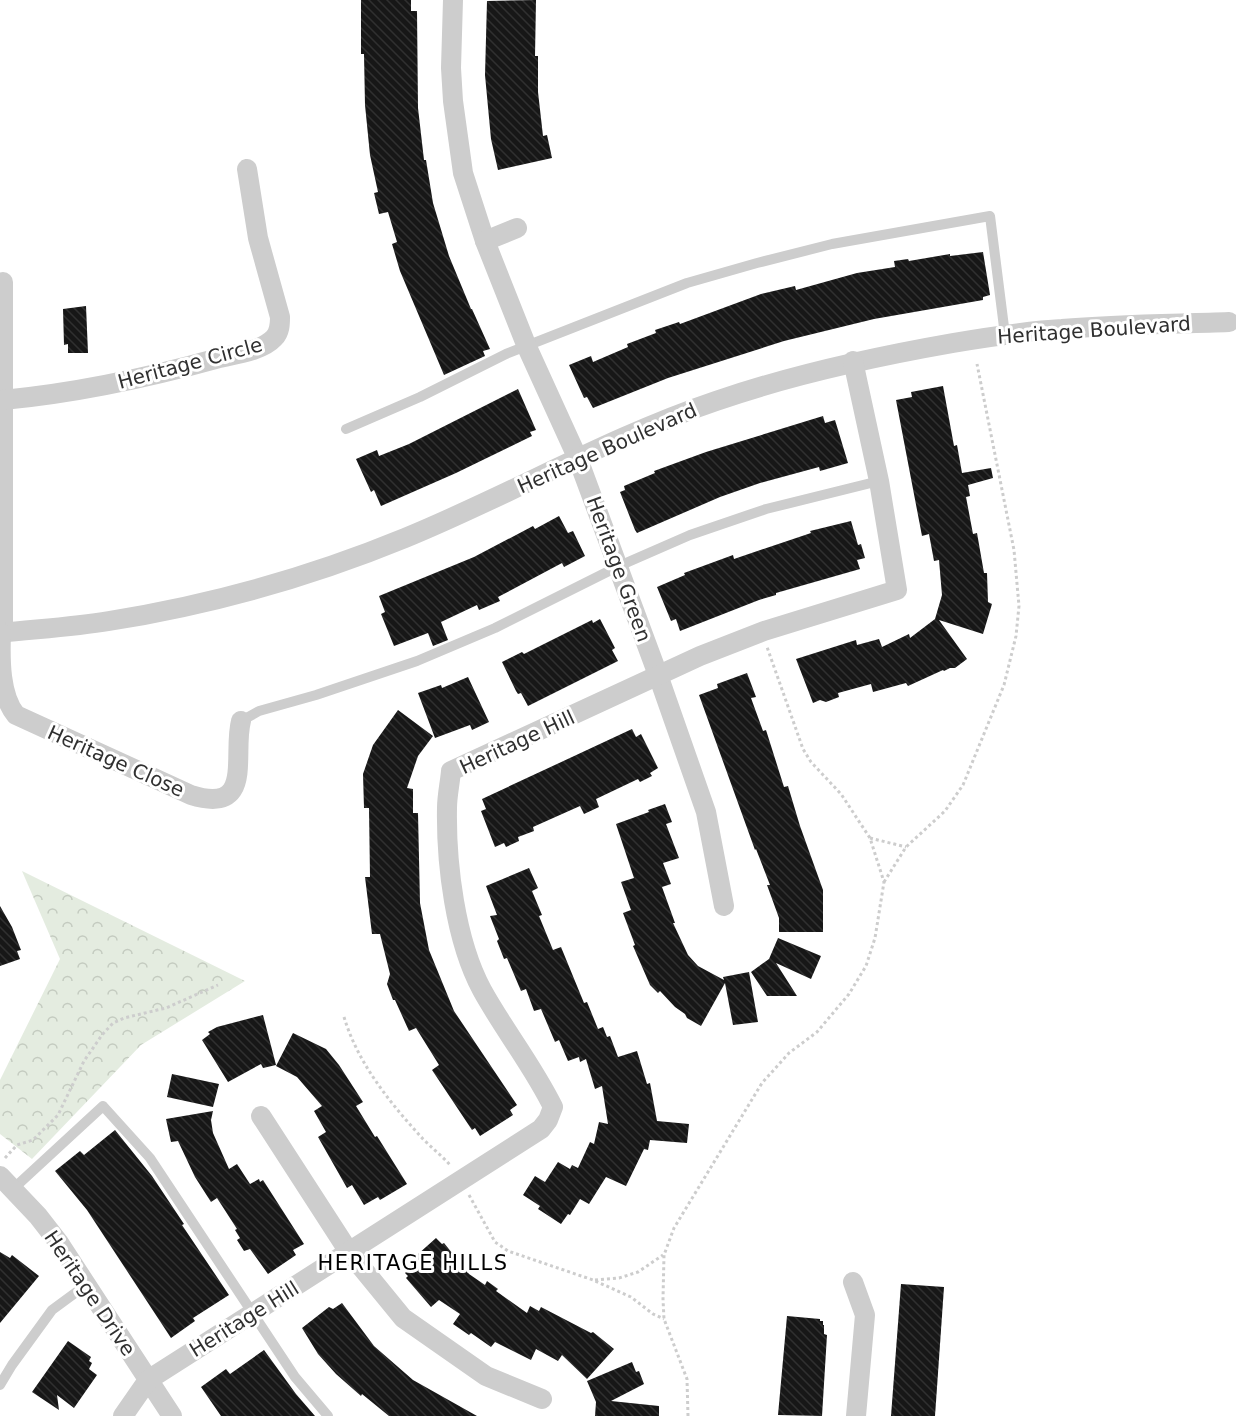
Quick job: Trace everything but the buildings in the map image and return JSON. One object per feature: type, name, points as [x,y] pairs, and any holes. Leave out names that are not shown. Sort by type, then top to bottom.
[{"type":"street","name":"Heritage Green","points":[[453,0],[451,68],[456,135],[463,173],[485,241],[527,347],[578,459],[658,675],[706,812],[724,906]]},
{"type":"street","name":"Heritage Circle","points":[[3,400],[121,383],[252,349],[276,337],[280,328],[280,316],[258,238],[247,169]]},
{"type":"street","points":[[485,241],[517,228]]},
{"type":"street","points":[[1,633],[3,282]]},
{"type":"street","name":"Heritage Boulevard","points":[[1,633],[106,621],[159,612],[298,577],[405,538],[643,429],[714,401],[853,361],[1005,335],[1062,328],[1228,322]]},
{"type":"street","name":"Heritage Hill","points":[[123,1416],[148,1380],[541,1129],[548,1120],[553,1107],[544,1088],[482,988],[463,941],[448,862],[447,805],[451,771],[658,675],[764,631],[897,590],[879,481],[853,361]]},
{"type":"street","name":"Heritage Close","points":[[1,633],[0,682],[2,694],[4,703],[16,716],[191,795],[212,799],[225,797],[232,792],[237,778],[241,721]]},
{"type":"street","points":[[261,1116],[350,1252],[403,1318],[486,1376],[542,1399]]},
{"type":"street","name":"Heritage Drive","points":[[4,1180],[59,1243],[171,1416]]},
{"type":"street","points":[[853,1282],[866,1315],[856,1416]]},
{"type":"lane","points":[[346,429],[420,397],[506,354],[687,284],[832,244],[990,216],[1005,335]]},
{"type":"lane","points":[[241,721],[259,711],[327,692],[417,661],[495,628],[619,566],[690,535],[766,509],[879,481]]},
{"type":"lane","points":[[4,1180],[103,1106],[150,1158],[295,1377],[328,1416]]},
{"type":"lane","points":[[0,1385],[52,1310],[86,1285]]},
{"type":"path","points":[[688,1416],[687,1379],[664,1319],[664,1255],[674,1228],[762,1083],[789,1053],[817,1032],[849,994],[866,966],[874,938],[884,882],[906,847],[945,811],[963,785],[1004,685],[1016,636],[1019,606],[1014,550],[977,364]]},
{"type":"path","points":[[766,646],[803,748],[811,762],[841,794],[870,838],[884,882]]},
{"type":"path","points":[[870,838],[906,847]]},
{"type":"path","points":[[4,1180],[17,1145],[33,1140],[58,1115],[84,1061],[113,1023],[124,1018],[166,1008],[218,985]]},
{"type":"path","points":[[139,1009],[141,1014]]},
{"type":"path","points":[[344,1017],[349,1033],[380,1088],[424,1140],[453,1169]]},
{"type":"path","points":[[467,1192],[495,1242],[508,1251],[593,1280],[631,1297],[653,1314],[664,1319]]},
{"type":"path","points":[[593,1280],[619,1278],[638,1272],[664,1255]]},
{"type":"green space","points":[[22,871],[245,981],[141,1045],[32,1159],[0,1134],[0,1080],[60,959]]},
{"type":"district","name":"HERITAGE HILLS","points":[[413,1263]]}]
